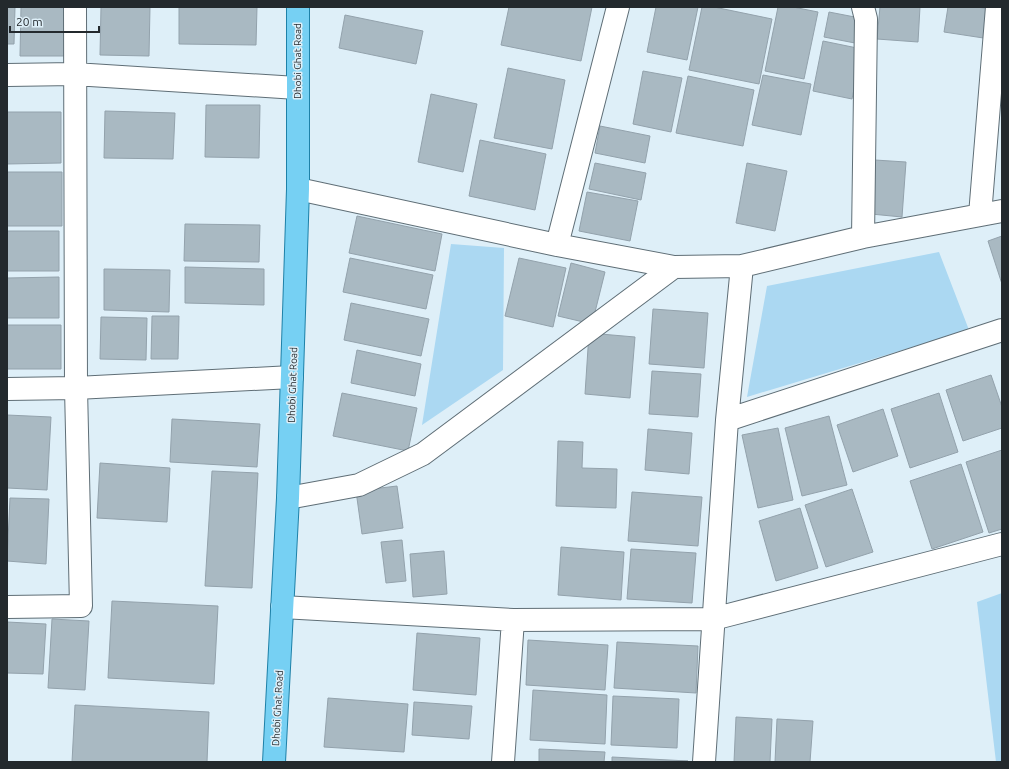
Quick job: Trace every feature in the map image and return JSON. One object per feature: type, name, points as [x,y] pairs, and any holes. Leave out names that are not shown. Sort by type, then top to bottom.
[{"type":"main road","name":"Dhobi Ghat Road","points":[[274,762],[288,498],[298,189],[298,7]]},
{"type":"street","points":[[7,607],[81,606],[76,388],[75,7]]},
{"type":"street","points":[[557,244],[618,7]]},
{"type":"street","points":[[863,7],[866,19],[863,237]]},
{"type":"street","points":[[980,215],[997,7]]},
{"type":"street","points":[[7,75],[74,74],[297,88]]},
{"type":"street","points":[[298,189],[557,244],[674,267],[742,266],[863,237],[1002,211]]},
{"type":"street","points":[[704,762],[727,420],[742,266]]},
{"type":"street","points":[[288,498],[359,485],[424,454],[674,267]]},
{"type":"street","points":[[727,420],[1002,330]]},
{"type":"street","points":[[7,388],[76,388],[292,376]]},
{"type":"street","points":[[282,607],[513,620],[713,619],[1002,544]]},
{"type":"street","points":[[503,762],[513,620]]},
{"type":"shaded area","points":[[451,244],[504,248],[503,370],[422,425]]},
{"type":"shaded area","points":[[939,252],[969,330],[747,397],[767,286]]},
{"type":"shaded area","points":[[1002,593],[1002,762],[996,762],[977,602]]},
{"type":"building","points":[[7,7],[15,7],[14,44],[7,44]]},
{"type":"building","points":[[21,7],[66,7],[65,56],[20,56]]},
{"type":"building","points":[[101,7],[150,7],[149,56],[100,55]]},
{"type":"building","points":[[179,7],[257,7],[256,45],[179,44]]},
{"type":"building","points":[[509,7],[592,7],[581,61],[501,45]]},
{"type":"building","points":[[656,7],[698,7],[687,60],[647,52]]},
{"type":"building","points":[[702,7],[714,7],[772,19],[759,84],[689,70]]},
{"type":"building","points":[[778,7],[793,7],[818,12],[804,79],[765,71]]},
{"type":"building","points":[[880,7],[920,7],[918,42],[877,39]]},
{"type":"building","points":[[948,7],[978,7],[994,10],[990,39],[944,32]]},
{"type":"building","points":[[829,12],[865,19],[860,44],[824,37]]},
{"type":"building","points":[[345,15],[423,31],[416,64],[339,48]]},
{"type":"building","points":[[823,41],[862,49],[852,99],[813,91]]},
{"type":"building","points":[[508,68],[565,80],[552,149],[494,138]]},
{"type":"building","points":[[643,71],[682,78],[671,132],[633,124]]},
{"type":"building","points":[[763,75],[811,84],[801,135],[752,125]]},
{"type":"building","points":[[688,76],[754,90],[743,146],[676,133]]},
{"type":"building","points":[[431,94],[477,104],[463,172],[418,162]]},
{"type":"building","points":[[206,105],[260,105],[259,158],[205,157]]},
{"type":"building","points":[[105,111],[175,113],[173,159],[104,158]]},
{"type":"building","points":[[7,112],[61,112],[61,163],[7,164]]},
{"type":"building","points":[[600,126],[650,136],[645,163],[595,153]]},
{"type":"building","points":[[480,140],[546,154],[535,210],[469,196]]},
{"type":"building","points":[[875,160],[906,162],[902,217],[871,214]]},
{"type":"building","points":[[595,163],[646,173],[641,200],[589,189]]},
{"type":"building","points":[[747,163],[787,171],[775,231],[736,223]]},
{"type":"building","points":[[7,172],[62,172],[62,226],[7,226]]},
{"type":"building","points":[[587,192],[638,201],[630,241],[579,231]]},
{"type":"building","points":[[357,216],[442,234],[435,271],[349,253]]},
{"type":"building","points":[[185,224],[260,225],[259,262],[184,261]]},
{"type":"building","points":[[7,231],[59,231],[59,271],[7,271]]},
{"type":"building","points":[[1002,236],[1002,284],[988,241]]},
{"type":"building","points":[[350,258],[433,275],[426,309],[343,292]]},
{"type":"building","points":[[519,258],[566,268],[553,327],[505,316]]},
{"type":"building","points":[[571,263],[605,272],[592,324],[558,316]]},
{"type":"building","points":[[185,267],[264,269],[264,305],[185,303]]},
{"type":"building","points":[[104,269],[170,270],[169,312],[104,310]]},
{"type":"building","points":[[59,277],[59,318],[7,318],[7,278]]},
{"type":"building","points":[[351,303],[429,319],[421,356],[344,340]]},
{"type":"building","points":[[653,309],[708,313],[704,368],[649,364]]},
{"type":"building","points":[[152,316],[179,316],[178,359],[151,359]]},
{"type":"building","points":[[101,317],[147,318],[146,360],[100,359]]},
{"type":"building","points":[[7,325],[61,325],[61,369],[7,369]]},
{"type":"building","points":[[589,333],[635,337],[630,398],[585,394]]},
{"type":"building","points":[[357,350],[421,364],[415,396],[351,383]]},
{"type":"building","points":[[652,371],[701,374],[698,417],[649,414]]},
{"type":"building","points":[[991,375],[1002,407],[1002,428],[963,441],[946,390]]},
{"type":"building","points":[[342,393],[417,408],[408,451],[333,436]]},
{"type":"building","points":[[939,393],[958,452],[910,468],[891,409]]},
{"type":"building","points":[[883,409],[898,456],[853,472],[837,425]]},
{"type":"building","points":[[7,415],[51,417],[47,490],[7,488]]},
{"type":"building","points":[[829,416],[847,485],[802,496],[785,428]]},
{"type":"building","points":[[172,419],[260,424],[257,467],[170,462]]},
{"type":"building","points":[[778,428],[793,500],[758,508],[742,435]]},
{"type":"building","points":[[648,429],[692,433],[689,474],[645,470]]},
{"type":"building","points":[[558,441],[583,442],[582,468],[617,469],[616,508],[556,506]]},
{"type":"building","points":[[1002,450],[1002,529],[989,533],[966,462]]},
{"type":"building","points":[[100,463],[170,468],[167,522],[97,518]]},
{"type":"building","points":[[961,464],[983,532],[932,549],[910,481]]},
{"type":"building","points":[[212,471],[258,473],[252,588],[205,586]]},
{"type":"building","points":[[397,486],[403,528],[362,534],[356,491]]},
{"type":"building","points":[[852,489],[873,552],[826,567],[805,505]]},
{"type":"building","points":[[632,492],[702,497],[698,546],[628,541]]},
{"type":"building","points":[[10,498],[49,499],[46,564],[7,561]]},
{"type":"building","points":[[800,508],[818,568],[776,581],[759,521]]},
{"type":"building","points":[[402,540],[406,581],[386,583],[381,542]]},
{"type":"building","points":[[561,547],[624,552],[621,600],[558,595]]},
{"type":"building","points":[[631,549],[696,553],[692,603],[627,599]]},
{"type":"building","points":[[444,551],[447,594],[413,597],[410,554]]},
{"type":"building","points":[[112,601],[218,606],[214,684],[108,678]]},
{"type":"building","points":[[52,619],[89,621],[85,690],[48,688]]},
{"type":"building","points":[[7,622],[46,624],[43,674],[7,673]]},
{"type":"building","points":[[417,633],[480,638],[476,695],[413,690]]},
{"type":"building","points":[[528,640],[608,645],[605,690],[526,685]]},
{"type":"building","points":[[617,642],[698,646],[696,693],[614,688]]},
{"type":"building","points":[[533,690],[607,695],[605,744],[530,740]]},
{"type":"building","points":[[613,696],[679,699],[677,748],[611,745]]},
{"type":"building","points":[[328,698],[408,704],[404,752],[324,747]]},
{"type":"building","points":[[414,702],[472,706],[469,739],[412,735]]},
{"type":"building","points":[[75,705],[209,712],[207,762],[72,762]]},
{"type":"building","points":[[736,717],[772,719],[770,762],[734,762]]},
{"type":"building","points":[[777,719],[813,721],[810,762],[775,762]]},
{"type":"building","points":[[539,749],[605,752],[604,762],[539,762]]},
{"type":"building","points":[[612,757],[688,761],[612,762]]}]
